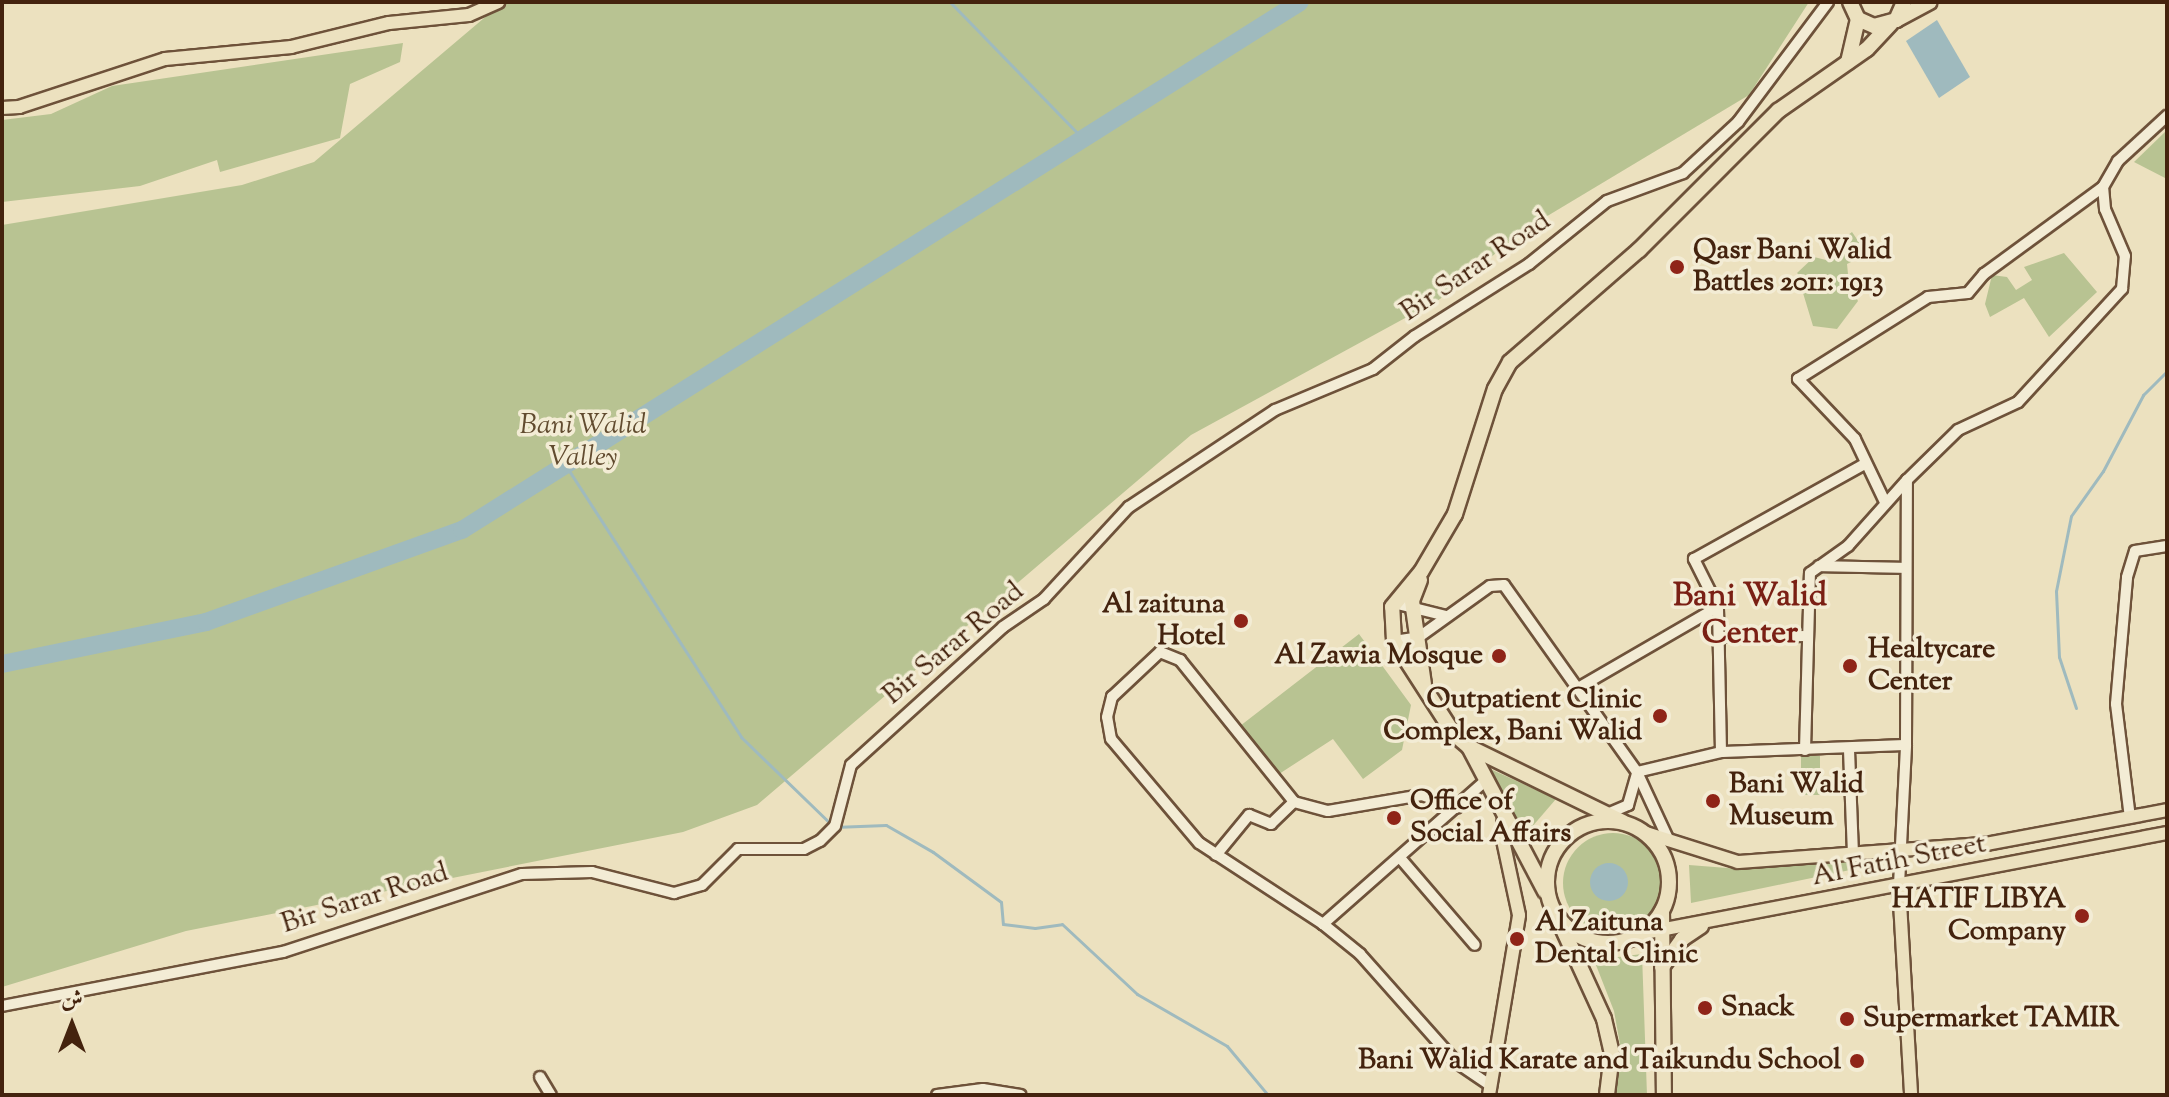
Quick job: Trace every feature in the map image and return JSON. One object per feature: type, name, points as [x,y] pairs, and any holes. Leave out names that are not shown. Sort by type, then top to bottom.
[{"type":"highway","points":[[1848,62],[1858,19],[1850,2]]},
{"type":"highway","points":[[1858,19],[1874,26],[1893,22],[1904,2]]},
{"type":"highway","points":[[1607,1095],[1612,1054],[1604,1019],[1548,898],[1484,782],[1469,747],[1428,701],[1394,641],[1389,624],[1394,603],[1421,572],[1465,490],[1492,400],[1510,362],[1639,250],[1778,111],[1848,62],[1893,22],[1930,2]]},
{"type":"highway","points":[[1421,572],[1412,609],[1428,701]]},
{"type":"highway","points":[[1469,747],[1646,833],[1661,851],[1668,870],[1661,933],[1664,1095]]},
{"type":"highway","points":[[1548,898],[1548,865],[1568,835],[1599,821],[1623,822]]},
{"type":"highway","points":[[1557,917],[1591,941],[1609,943],[1639,934],[1663,909]]},
{"type":"highway","points":[[1662,967],[1682,939],[1701,926]]},
{"type":"main road","points":[[2,108],[19,107],[165,59],[291,47],[389,23],[469,15],[498,2]]},
{"type":"main road","name":"Al Fatih Street","points":[[1646,833],[1738,862],[2014,840],[2167,810]]},
{"type":"main road","points":[[1490,1090],[1519,915],[1502,836],[1504,816]]},
{"type":"main road","name":"Al Fatih Street","points":[[1639,934],[1701,926],[2167,833]]},
{"type":"main road","points":[[2014,840],[2015,864]]},
{"type":"main road","points":[[1899,885],[1911,1095]]},
{"type":"street","name":"Bir Sarar Road","points":[[2,1006],[283,952],[522,874],[592,872],[656,890],[689,892],[738,849],[804,849],[820,841],[835,826],[844,780],[859,757],[1003,627],[1044,599],[1138,500],[1275,410],[1373,369],[1415,336],[1529,264],[1607,201],[1683,173],[1738,122],[1828,2]]},
{"type":"street","points":[[1885,502],[1863,465],[1855,439],[1798,379],[1928,297],[1968,293],[1984,274],[2103,187],[2118,161],[2167,116]]},
{"type":"street","points":[[1805,750],[1810,573],[1848,546],[1885,502],[1958,430],[2018,402],[2122,289],[2125,256],[2105,209],[2103,187]]},
{"type":"street","points":[[1721,752],[1718,607],[1694,559],[1863,465]]},
{"type":"street","points":[[1899,885],[1906,745],[1907,480]]},
{"type":"street","points":[[2130,818],[2116,704],[2129,562],[2135,551],[2167,546]]},
{"type":"street","points":[[1819,566],[1905,568]]},
{"type":"street","points":[[1394,641],[1419,637],[1490,586],[1504,585],[1637,772],[1670,842]]},
{"type":"street","points":[[1394,603],[1446,616]]},
{"type":"street","points":[[1578,688],[1718,607]]},
{"type":"street","points":[[1721,637],[1807,636]]},
{"type":"street","points":[[1457,808],[1422,795],[1328,811],[1294,802],[1180,660],[1160,652],[1112,697],[1108,728],[1159,802],[1216,855],[1323,924],[1360,954],[1456,1062],[1490,1090]]},
{"type":"street","points":[[1637,772],[1721,752],[1849,750],[1906,745]]},
{"type":"street","points":[[1849,750],[1853,855]]},
{"type":"street","points":[[1605,814],[1628,805],[1637,772]]},
{"type":"street","points":[[1323,924],[1401,859],[1484,782]]},
{"type":"street","points":[[1216,855],[1249,815],[1271,824],[1294,802]]},
{"type":"street","points":[[1401,859],[1475,945]]},
{"type":"street","points":[[540,1077],[551,1095]]},
{"type":"street","points":[[937,1095],[983,1089],[1021,1095]]},
{"type":"green space","name":"Bani Walid Valley","points":[[503,2],[1809,2],[1749,95],[1524,230],[1440,299],[1191,435],[757,805],[683,832],[186,931],[2,987],[2,225],[242,185],[314,162]]},
{"type":"green space","points":[[403,43],[400,62],[350,84],[340,138],[220,172],[217,160],[140,186],[2,202],[2,120],[51,114],[112,86]]},
{"type":"green space","points":[[2167,130],[2167,179],[2134,162]]},
{"type":"green space","points":[[1852,232],[1867,254],[1847,264],[1849,284],[1858,301],[1837,329],[1813,326],[1803,293],[1806,282],[1797,273],[1814,257],[1830,261],[1839,242]]},
{"type":"green space","points":[[2064,253],[2097,292],[2049,337],[2024,298],[1990,317],[1985,304],[1992,275],[2007,277],[2016,290],[2032,280],[2024,267]]},
{"type":"green space","points":[[1359,634],[1411,705],[1402,750],[1363,779],[1333,739],[1279,774],[1240,726]]},
{"type":"green space","points":[[1801,756],[1820,756],[1820,795],[1801,795]]},
{"type":"green space","points":[[1488,768],[1556,799],[1525,835]]},
{"type":"green space","points":[[1613,833],[1632,837],[1649,847],[1659,864],[1663,883],[1659,902],[1649,919],[1632,929],[1613,933],[1594,929],[1577,919],[1567,902],[1563,883],[1567,864],[1577,847],[1594,837]]},
{"type":"green space","points":[[1875,860],[1874,865],[1691,903],[1689,865],[1740,869]]},
{"type":"green space","points":[[1642,954],[1647,1095],[1615,1095],[1620,1044],[1614,1011],[1594,960]]},
{"type":"water","points":[[1937,20],[1970,77],[1939,98],[1906,41]]},
{"type":"water","points":[[1609,863],[1623,868],[1628,882],[1623,896],[1609,901],[1595,896],[1590,882],[1595,868]]},
{"type":"waterway","points":[[950,2],[1083,139]]},
{"type":"waterway","name":"Bani Walid Valley","points":[[2,664],[206,622],[462,530],[1300,2]]},
{"type":"waterway","points":[[2076,708],[2059,657],[2056,591],[2071,516],[2103,471],[2143,395],[2167,371]]},
{"type":"waterway","points":[[566,466],[741,737],[834,827],[886,825],[933,852],[1001,902],[1003,924],[1035,928],[1062,924],[1137,994],[1227,1046],[1268,1095]]},
{"type":"place","name":"Qasr Bani Walid Battles 2011: 1913","points":[[1677,267]]},
{"type":"place","name":"Al zaituna Hotel","points":[[1241,621]]},
{"type":"place","name":"Al Zawia Mosque","points":[[1499,656]]},
{"type":"place","name":"Healtycare Center","points":[[1850,666]]},
{"type":"place","name":"Outpatient Clinic Complex, Bani Walid","points":[[1660,716]]},
{"type":"place","name":"Bani Walid Museum","points":[[1713,801]]},
{"type":"place","name":"Office of Social Affairs","points":[[1394,818]]},
{"type":"place","name":"HATIF LIBYA Company","points":[[2082,916]]},
{"type":"place","name":"Al Zaituna Dental Clinic","points":[[1517,939]]},
{"type":"place","name":"Snack","points":[[1705,1008]]},
{"type":"place","name":"Supermarket TAMIR","points":[[1847,1019]]},
{"type":"place","name":"Bani Walid Karate and Taikundu School","points":[[1857,1061]]},
{"type":"district","name":"Bani Walid Center","points":[[1750,616]]}]
